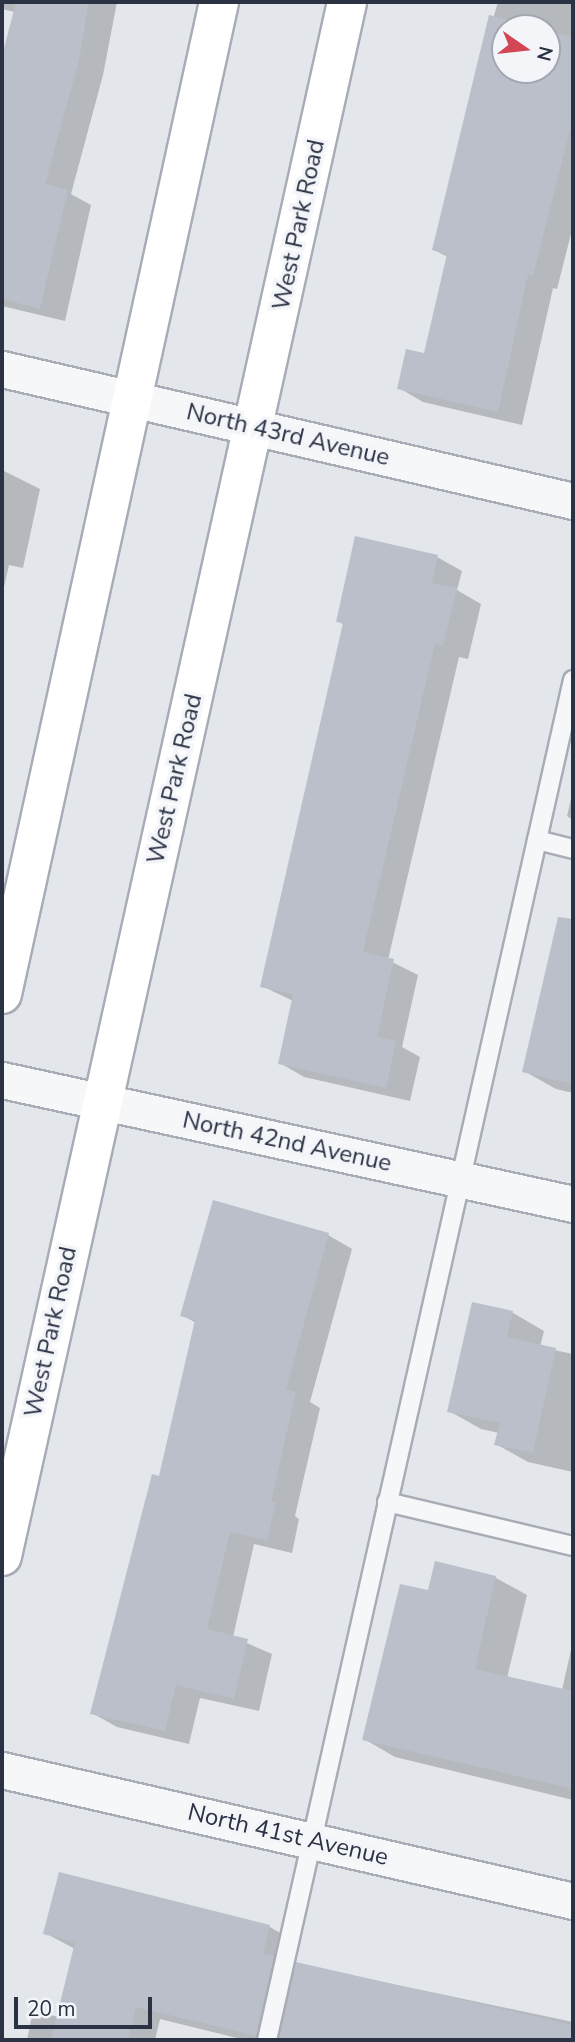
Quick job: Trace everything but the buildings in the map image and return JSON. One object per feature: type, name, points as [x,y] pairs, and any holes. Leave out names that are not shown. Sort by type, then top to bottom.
[{"type":"street","points":[[2,994],[129,398],[219,2]]},
{"type":"street","name":"West Park Road","points":[[2,1556],[101,1101],[255,427],[348,2]]},
{"type":"street","name":"North 43rd Avenue","points":[[2,369],[573,501]]},
{"type":"street","name":"North 42nd Avenue","points":[[2,1080],[573,1204]]},
{"type":"street","name":"North 41st Avenue","points":[[2,1770],[573,1901]]},
{"type":"lane","points":[[267,2040],[573,680]]},
{"type":"lane","points":[[537,841],[573,849]]},
{"type":"lane","points":[[387,1502],[573,1546]]}]
